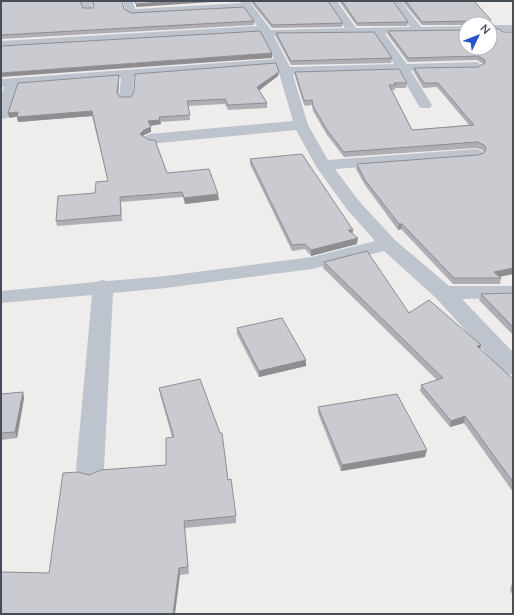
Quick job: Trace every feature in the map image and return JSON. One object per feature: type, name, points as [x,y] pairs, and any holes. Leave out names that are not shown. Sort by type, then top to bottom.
[{"type":"street","points":[[128,1],[131,12],[246,4],[266,31],[284,67],[301,125],[323,165],[352,204],[388,244],[444,293],[513,367]]},
{"type":"street","points":[[332,1],[353,31]]},
{"type":"street","points":[[396,1],[417,30]]},
{"type":"street","points":[[1,45],[266,31],[378,31],[458,28]]},
{"type":"street","points":[[508,28],[513,36]]},
{"type":"street","points":[[378,31],[403,68],[425,105]]},
{"type":"street","points":[[2,115],[6,83],[128,74],[284,67],[403,68],[477,66]]},
{"type":"street","points":[[126,97],[128,74]]},
{"type":"street","points":[[150,139],[301,125]]},
{"type":"street","points":[[323,165],[476,154]]},
{"type":"street","points":[[1,297],[102,286],[166,282],[312,263],[388,244]]},
{"type":"street","points":[[90,469],[102,286]]},
{"type":"street","points":[[444,293],[513,292]]},
{"type":"building","points":[[1,1],[80,1],[83,8],[93,8],[94,5],[92,1],[122,1],[124,9],[131,13],[244,7],[254,21],[1,35]]},
{"type":"building","points":[[135,1],[175,1],[136,4]]},
{"type":"building","points":[[253,1],[328,1],[343,23],[272,25]]},
{"type":"building","points":[[342,1],[393,1],[408,22],[357,23]]},
{"type":"building","points":[[406,1],[474,1],[487,16],[458,16],[458,21],[422,22]]},
{"type":"building","points":[[498,29],[503,32],[513,32],[513,268],[494,272],[501,278],[454,278],[402,224],[399,224],[365,180],[357,164],[477,155],[484,153],[486,148],[484,145],[477,142],[344,152],[327,130],[313,106],[312,100],[305,101],[295,72],[399,69],[407,83],[394,83],[396,85],[389,85],[412,130],[474,125],[438,83],[424,83],[414,68],[478,67],[485,63],[485,60],[478,56],[498,56]]},
{"type":"building","points":[[458,30],[458,56],[478,56],[408,58],[388,31]]},
{"type":"building","points":[[260,31],[272,53],[1,73],[1,46]]},
{"type":"building","points":[[374,32],[392,58],[291,61],[276,33]]},
{"type":"building","points":[[276,63],[279,72],[257,87],[267,103],[228,105],[225,99],[187,101],[190,115],[159,117],[160,120],[148,121],[151,127],[144,130],[140,134],[149,140],[155,140],[167,173],[209,169],[218,194],[184,198],[182,192],[120,197],[121,215],[56,221],[58,196],[95,193],[96,182],[108,181],[92,111],[17,117],[18,112],[8,113],[18,83],[119,75],[117,93],[120,97],[131,97],[134,92],[135,74]]},
{"type":"building","points":[[302,154],[353,230],[348,230],[358,238],[311,250],[305,244],[292,245],[250,159]]},
{"type":"building","points":[[367,251],[409,313],[429,300],[481,345],[477,346],[513,379],[513,482],[465,416],[451,421],[421,385],[443,378],[324,262]]},
{"type":"building","points":[[513,293],[513,327],[481,294]]},
{"type":"building","points":[[282,318],[306,360],[259,371],[237,328]]},
{"type":"building","points":[[200,379],[220,433],[222,433],[228,480],[231,479],[236,516],[184,521],[188,567],[179,568],[173,614],[1,614],[1,572],[49,573],[63,473],[78,472],[89,475],[101,470],[166,465],[166,438],[174,437],[159,388]]},
{"type":"building","points":[[23,392],[15,432],[1,433],[1,394]]},
{"type":"building","points":[[397,394],[427,450],[342,465],[318,407]]}]
